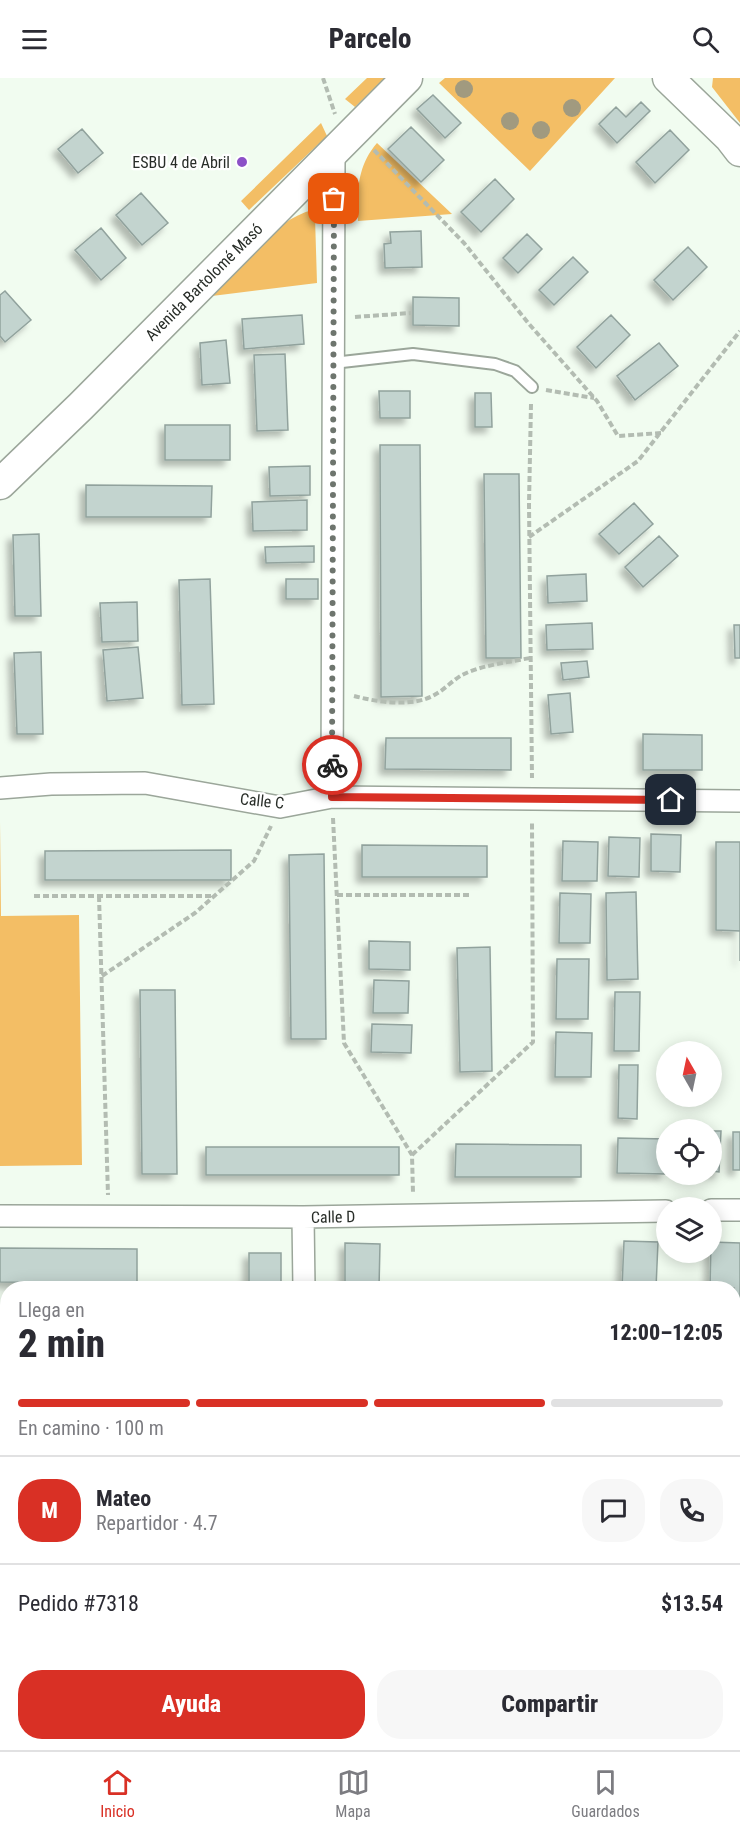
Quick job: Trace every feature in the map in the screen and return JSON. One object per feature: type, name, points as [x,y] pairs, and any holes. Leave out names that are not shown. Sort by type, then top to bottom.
[{"type":"main road","name":"Avenida Bartolomé Masó","points":[[0,484],[81,406],[407,78]]},
{"type":"main road","points":[[668,78],[730,138],[740,151]]},
{"type":"street","points":[[332,797],[333,318],[344,141]]},
{"type":"street","name":"Calle C","points":[[0,788],[51,784],[145,783],[280,807],[332,797],[740,801]]},
{"type":"street","points":[[722,1210],[740,1210]]},
{"type":"street","name":"Calle D","points":[[0,1216],[303,1217],[656,1211]]},
{"type":"street","points":[[303,1217],[304,1281]]},
{"type":"lane","points":[[333,363],[413,354],[495,364],[515,371],[532,387]]},
{"type":"path","points":[[322,78],[344,141],[464,243],[529,324],[594,398],[618,436],[661,433]]},
{"type":"path","points":[[333,318],[411,313]]},
{"type":"path","points":[[529,537],[638,461],[740,331]]},
{"type":"path","points":[[412,1155],[533,1042],[529,537],[532,387],[594,398]]},
{"type":"path","points":[[333,690],[374,701],[411,702],[434,696],[462,675],[530,658]]},
{"type":"path","points":[[332,797],[344,1042],[412,1155],[413,1215]]},
{"type":"path","points":[[101,976],[195,913],[254,861],[280,807]]},
{"type":"path","points":[[337,895],[470,895]]},
{"type":"path","points":[[34,896],[214,896]]},
{"type":"path","points":[[99,896],[108,1216]]},
{"type":"shaded area","points":[[367,78],[385,78],[355,107],[345,99]]},
{"type":"shaded area","points":[[445,78],[615,78],[530,171],[439,83]]},
{"type":"shaded area","points":[[713,78],[740,78],[740,123],[712,87]]},
{"type":"shaded area","points":[[321,123],[327,136],[249,210],[241,201]]},
{"type":"shaded area","points":[[377,143],[452,214],[358,221],[358,190],[362,170]]},
{"type":"shaded area","points":[[312,210],[315,217],[317,283],[204,297],[269,235],[298,215]]},
{"type":"shaded area","points":[[0,822],[1,916],[79,915],[82,1165],[0,1166]]},
{"type":"building","points":[[433,95],[461,123],[445,138],[417,109]]},
{"type":"building","points":[[641,102],[650,111],[617,143],[599,124],[616,107],[626,117]]},
{"type":"building","points":[[411,127],[444,160],[421,182],[388,149]]},
{"type":"building","points":[[82,129],[103,153],[78,173],[58,149]]},
{"type":"building","points":[[670,130],[689,150],[655,183],[636,162]]},
{"type":"building","points":[[495,179],[514,199],[481,232],[461,212]]},
{"type":"building","points":[[141,193],[168,223],[142,245],[116,215]]},
{"type":"building","points":[[101,228],[126,258],[101,280],[75,250]]},
{"type":"building","points":[[421,231],[422,267],[385,268],[384,244],[391,243],[390,232]]},
{"type":"building","points":[[527,234],[542,249],[518,273],[503,258]]},
{"type":"building","points":[[688,247],[707,267],[673,300],[654,280]]},
{"type":"building","points":[[573,257],[588,272],[554,305],[539,290]]},
{"type":"building","points":[[5,291],[31,320],[5,342],[0,336],[0,295]]},
{"type":"building","points":[[413,297],[459,298],[459,326],[413,325]]},
{"type":"building","points":[[302,315],[304,344],[244,349],[242,319]]},
{"type":"building","points":[[611,315],[630,335],[596,368],[577,347]]},
{"type":"building","points":[[226,340],[230,383],[202,385],[200,343]]},
{"type":"building","points":[[659,343],[678,366],[635,400],[617,376]]},
{"type":"building","points":[[285,354],[288,430],[257,431],[254,355]]},
{"type":"building","points":[[379,391],[410,391],[410,418],[380,418]]},
{"type":"building","points":[[475,393],[491,393],[492,427],[475,427]]},
{"type":"building","points":[[165,425],[230,425],[230,460],[165,460]]},
{"type":"building","points":[[380,445],[420,445],[422,696],[381,697]]},
{"type":"building","points":[[310,466],[310,495],[270,496],[269,467]]},
{"type":"building","points":[[484,474],[519,474],[521,658],[486,658]]},
{"type":"building","points":[[86,485],[212,486],[211,517],[86,517]]},
{"type":"building","points":[[307,500],[307,530],[253,531],[252,502]]},
{"type":"building","points":[[634,503],[653,524],[619,554],[599,534]]},
{"type":"building","points":[[39,534],[41,616],[15,616],[13,535]]},
{"type":"building","points":[[659,536],[678,556],[643,587],[625,567]]},
{"type":"building","points":[[314,546],[314,562],[266,563],[265,547]]},
{"type":"building","points":[[586,574],[587,601],[548,603],[547,576]]},
{"type":"building","points":[[210,579],[214,704],[182,705],[179,580]]},
{"type":"building","points":[[286,579],[318,579],[318,599],[286,599]]},
{"type":"building","points":[[137,602],[138,641],[102,642],[100,603]]},
{"type":"building","points":[[592,623],[593,649],[547,650],[546,625]]},
{"type":"building","points":[[734,625],[740,625],[740,658],[735,658]]},
{"type":"building","points":[[138,647],[143,698],[107,701],[103,650]]},
{"type":"building","points":[[41,652],[43,734],[17,734],[14,653]]},
{"type":"building","points":[[587,661],[589,677],[563,680],[561,663]]},
{"type":"building","points":[[570,693],[573,732],[551,734],[548,695]]},
{"type":"building","points":[[643,734],[702,735],[702,770],[643,770]]},
{"type":"building","points":[[386,738],[511,738],[511,770],[385,769]]},
{"type":"building","points":[[651,834],[681,835],[680,872],[651,871]]},
{"type":"building","points":[[609,837],[640,838],[639,877],[608,876]]},
{"type":"building","points":[[563,841],[598,842],[597,881],[562,881]]},
{"type":"building","points":[[716,842],[740,842],[740,931],[716,930]]},
{"type":"building","points":[[362,845],[487,846],[487,877],[362,877]]},
{"type":"building","points":[[231,850],[231,880],[45,880],[45,851]]},
{"type":"building","points":[[324,854],[326,1039],[291,1039],[289,855]]},
{"type":"building","points":[[636,892],[638,979],[607,980],[606,893]]},
{"type":"building","points":[[560,893],[591,894],[590,943],[559,943]]},
{"type":"building","points":[[369,941],[410,942],[410,970],[369,969]]},
{"type":"building","points":[[490,947],[492,1071],[460,1072],[457,948]]},
{"type":"building","points":[[557,959],[589,959],[588,1019],[556,1019]]},
{"type":"building","points":[[374,980],[409,981],[408,1013],[373,1013]]},
{"type":"building","points":[[140,990],[175,990],[177,1174],[142,1174]]},
{"type":"building","points":[[615,992],[640,992],[639,1051],[614,1051]]},
{"type":"building","points":[[372,1024],[412,1025],[411,1053],[371,1052]]},
{"type":"building","points":[[556,1032],[592,1033],[591,1077],[555,1077]]},
{"type":"building","points":[[619,1065],[638,1065],[637,1119],[618,1118]]},
{"type":"building","points":[[733,1132],[740,1132],[740,1170],[733,1170]]},
{"type":"building","points":[[618,1138],[656,1139],[656,1174],[617,1173]]},
{"type":"building","points":[[456,1144],[581,1145],[581,1177],[455,1177]]},
{"type":"building","points":[[206,1147],[399,1147],[399,1175],[206,1175]]},
{"type":"building","points":[[624,1241],[656,1242],[656,1281],[622,1281]]},
{"type":"building","points":[[722,1242],[740,1243],[740,1281],[710,1281],[711,1263],[722,1263]]},
{"type":"building","points":[[345,1243],[380,1244],[379,1281],[345,1281]]},
{"type":"building","points":[[0,1248],[137,1249],[137,1281],[0,1281]]},
{"type":"building","points":[[249,1253],[281,1253],[281,1281],[249,1281]]},
{"type":"way so far","points":[[332,765],[334,199]]},
{"type":"place","name":"ESBU 4 de Abril","points":[[242,162]]},
{"type":"route","points":[[332,765],[332,797],[671,800]]}]
